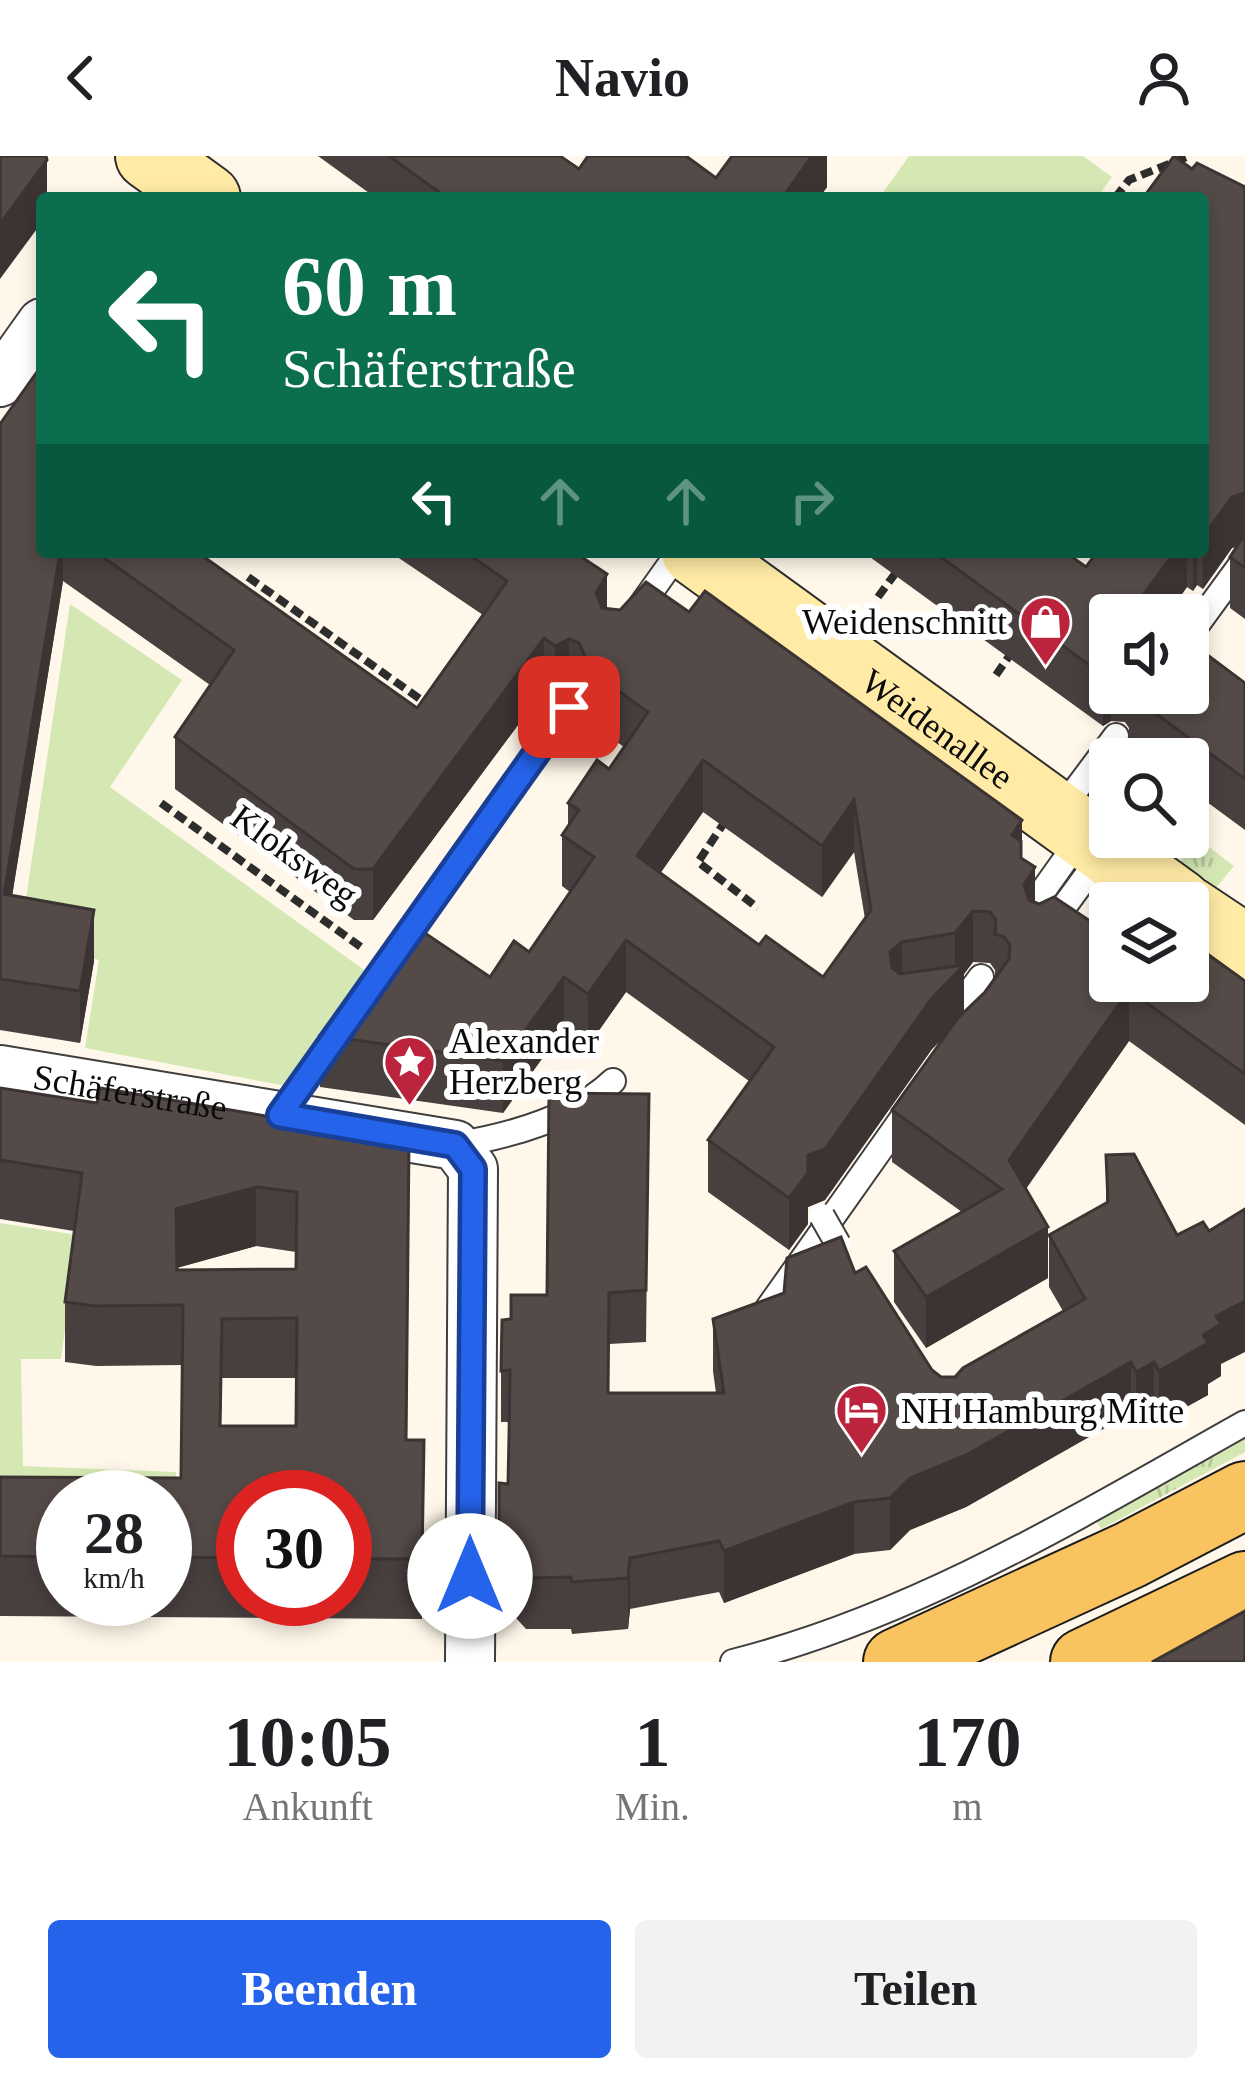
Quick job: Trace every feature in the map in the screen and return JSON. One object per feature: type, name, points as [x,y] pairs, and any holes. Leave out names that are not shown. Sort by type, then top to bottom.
[{"type":"main road","points":[[897,1662],[1109,1565],[1245,1495]]},
{"type":"main road","points":[[1084,1662],[1245,1585]]},
{"type":"street","points":[[0,382],[36,331]]},
{"type":"street","name":"Weidenallee","points":[[703,558],[1150,882]]},
{"type":"street","points":[[1209,924],[1245,948]]},
{"type":"street","name":"Schäferstraße","points":[[4,1077],[455,1145]]},
{"type":"street","points":[[455,1145],[473,1169],[470,1662]]},
{"type":"lane","points":[[623,630],[676,558]]},
{"type":"lane","points":[[1209,608],[1245,559]]},
{"type":"lane","points":[[386,965],[569,707]]},
{"type":"lane","points":[[1040,939],[1116,736]]},
{"type":"lane","points":[[1035,902],[1082,833]]},
{"type":"lane","points":[[905,1010],[964,1000],[981,977]]},
{"type":"lane","points":[[280,1115],[347,1020]]},
{"type":"lane","points":[[766,1311],[931,1078]]},
{"type":"lane","points":[[455,1145],[492,1139],[552,1118],[598,1096],[614,1081]]},
{"type":"lane","points":[[822,1216],[844,1254]]},
{"type":"lane","points":[[733,1662],[866,1619],[982,1569],[1245,1423]]},
{"type":"path","points":[[1119,192],[1129,179],[1189,156]]},
{"type":"path","points":[[878,597],[906,558]]},
{"type":"path","points":[[248,577],[434,708]]},
{"type":"path","points":[[996,676],[1024,637]]},
{"type":"path","name":"Kloksweg","points":[[161,802],[386,965]]},
{"type":"path","points":[[738,803],[698,862],[758,908]]},
{"type":"green space","points":[[909,156],[1083,156],[1112,177],[1101,192],[883,192]]},
{"type":"green space","points":[[70,604],[182,680],[110,787],[367,972],[291,1087],[85,1048],[99,960],[46,947],[25,905]]},
{"type":"green space","points":[[1209,847],[1234,866],[1215,889],[1180,866],[1182,858],[1209,858]]},
{"type":"green space","points":[[0,1223],[78,1235],[61,1359],[21,1359],[23,1466],[125,1470],[36,1470],[36,1512],[0,1532]]},
{"type":"green space","points":[[1245,1439],[1245,1452],[1101,1529],[1096,1520]]},
{"type":"building","points":[[0,156],[46,156],[47,160],[0,224]]},
{"type":"building","points":[[389,156],[560,156],[579,169],[588,156],[686,156],[716,178],[732,156],[812,156],[786,192],[439,192]]},
{"type":"building","points":[[1174,156],[1192,169],[1197,163],[1245,187],[1245,493],[1232,497],[1209,529],[1209,192],[1147,192]]},
{"type":"building","points":[[36,373],[36,558],[59,558],[4,894],[94,910],[80,991],[0,979],[0,424]]},
{"type":"building","points":[[1245,534],[1245,568],[1230,557]]},
{"type":"building","points":[[104,558],[205,558],[417,708],[507,581],[474,558],[583,558],[607,574],[596,593],[602,608],[620,610],[646,582],[689,612],[705,591],[1022,820],[1012,835],[1021,841],[1021,858],[1035,867],[1024,885],[1029,900],[1039,904],[1054,897],[1089,920],[1089,1002],[1121,1002],[1009,1160],[1048,1227],[926,1297],[894,1251],[1002,1189],[892,1110],[958,1018],[1009,959],[1010,945],[995,934],[996,920],[990,912],[973,911],[955,933],[902,942],[890,952],[892,968],[900,974],[964,965],[932,998],[825,1149],[808,1155],[808,1173],[789,1198],[708,1140],[774,1047],[626,940],[588,994],[564,977],[503,1061],[320,1035],[407,921],[490,977],[514,941],[529,952],[594,857],[562,835],[579,810],[568,803],[597,760],[609,769],[648,712],[582,665],[585,656],[579,643],[569,639],[555,646],[544,638],[373,869],[354,869],[175,737],[234,650]],"holes":[[[703,760],[822,846],[854,800],[871,910],[823,977],[766,936],[759,945],[637,856]]]},
{"type":"building","points":[[942,558],[1073,558],[1086,567],[1093,558],[1171,558],[1144,594],[1089,594],[1089,665]]},
{"type":"building","points":[[1209,656],[1245,683],[1245,779],[1209,753],[1209,738],[1189,738],[1156,714],[1209,714]]},
{"type":"building","points":[[1209,955],[1245,981],[1245,1074],[1146,1002],[1209,1002]]},
{"type":"building","points":[[0,1088],[97,1103],[100,1088],[409,1140],[406,1440],[424,1440],[422,1559],[372,1559],[372,1470],[216,1470],[216,1558],[192,1557],[192,1470],[181,1470],[183,1305],[65,1302],[82,1173],[0,1160]],"holes":[[[256,1187],[297,1192],[296,1269],[177,1270],[176,1209]],[[297,1318],[296,1426],[220,1426],[222,1319]]]},
{"type":"building","points":[[549,1093],[649,1094],[646,1290],[609,1293],[608,1393],[724,1393],[713,1319],[784,1293],[787,1258],[841,1237],[855,1273],[866,1267],[932,1370],[941,1377],[955,1377],[963,1368],[1085,1299],[1049,1235],[1108,1202],[1106,1155],[1134,1154],[1177,1235],[1203,1222],[1209,1231],[1245,1209],[1245,1301],[1216,1316],[1221,1324],[1203,1335],[1208,1343],[1159,1371],[1154,1362],[1136,1372],[1131,1362],[966,1455],[910,1478],[890,1498],[854,1502],[724,1551],[719,1541],[630,1558],[628,1578],[572,1582],[571,1577],[526,1578],[507,1556],[507,1535],[499,1535],[499,1483],[508,1484],[510,1370],[501,1371],[502,1320],[511,1319],[511,1295],[547,1295]]},
{"type":"building","points":[[0,1477],[36,1477],[36,1557],[0,1556]]},
{"type":"building","points":[[1245,1611],[1245,1662],[1152,1662]]},
{"type":"place","name":"Weidenschnitt","points":[[1046,667]]},
{"type":"place","name":"Alexander Herzberg","points":[[410,1107]]},
{"type":"place","name":"NH Hamburg Mitte","points":[[862,1456]]},
{"type":"route","points":[[470,1576],[473,1169],[455,1145],[280,1115],[569,707]]}]
